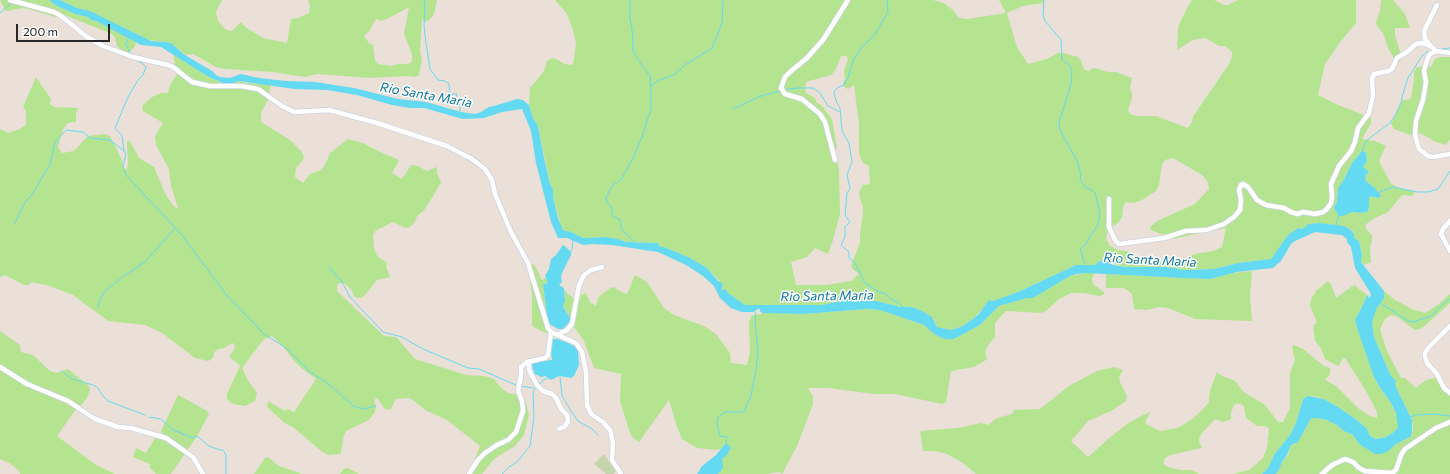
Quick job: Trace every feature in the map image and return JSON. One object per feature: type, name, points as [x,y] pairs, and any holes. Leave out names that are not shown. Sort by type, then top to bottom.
[{"type":"street","points":[[10,0],[54,12],[87,37],[103,46],[133,57],[173,67],[192,82],[210,86],[241,86],[258,89],[282,106],[294,112],[329,110],[358,117],[447,146],[472,159],[486,169],[511,232],[518,242],[528,263],[548,328],[556,335],[576,343],[582,352],[586,372],[586,402],[588,410],[593,416],[603,422],[610,430],[613,443],[612,460],[621,474]]},
{"type":"street","points":[[835,160],[825,122],[820,114],[802,99],[785,94],[782,92],[781,88],[785,77],[807,58],[823,40],[848,0]]},
{"type":"street","points":[[1436,51],[1425,39],[1424,31],[1437,4]]},
{"type":"street","points":[[1109,199],[1109,227],[1116,242],[1119,244],[1164,238],[1186,231],[1207,230],[1224,224],[1234,217],[1240,210],[1241,200],[1239,190],[1243,184],[1248,187],[1257,200],[1266,205],[1284,208],[1297,214],[1303,212],[1315,214],[1323,212],[1331,203],[1331,184],[1339,166],[1351,151],[1355,142],[1358,128],[1371,108],[1374,91],[1372,76],[1377,72],[1389,72],[1397,58],[1416,44],[1423,43],[1432,47]]},
{"type":"street","points":[[1450,53],[1436,51],[1430,54],[1425,63],[1424,71],[1426,82],[1423,100],[1416,121],[1415,138],[1419,149],[1428,156],[1433,157],[1450,154]]},
{"type":"street","points":[[1450,221],[1442,229],[1441,234],[1450,251]]},
{"type":"street","points":[[556,335],[565,332],[572,324],[580,282],[584,275],[591,270],[602,267]]},
{"type":"street","points":[[1450,326],[1430,347],[1425,356],[1427,362],[1437,374],[1444,388],[1450,393]]},
{"type":"street","points":[[469,474],[478,460],[485,453],[508,440],[516,432],[523,410],[518,391],[521,376],[520,369],[529,361],[545,358],[548,355],[551,332]]},
{"type":"street","points":[[529,361],[529,370],[537,385],[543,391],[552,394],[556,398],[561,409],[567,415],[568,422],[564,427],[559,429]]},
{"type":"street","points":[[0,367],[27,384],[68,401],[95,419],[118,427],[131,428],[166,438],[193,457],[202,474]]},
{"type":"street","points":[[1322,474],[1332,465],[1345,460],[1353,462],[1365,471],[1392,473],[1396,470],[1405,449],[1436,428],[1450,422]]},
{"type":"green space","points":[[0,0],[49,0],[57,6],[75,14],[88,17],[91,20],[108,27],[136,42],[135,46],[130,52],[124,52],[117,46],[115,38],[112,34],[62,14],[59,18],[22,8],[7,11]]},
{"type":"green space","points":[[60,0],[222,0],[216,13],[218,21],[226,30],[232,31],[241,22],[245,27],[263,38],[287,43],[291,19],[298,18],[309,13],[310,6],[308,0],[437,0],[432,17],[426,22],[422,19],[420,52],[422,60],[419,75],[415,77],[370,78],[317,74],[305,77],[273,72],[225,69],[216,67],[193,54],[186,55],[175,46],[166,42],[148,40],[90,11],[77,8]],"holes":[[[409,7],[404,34],[412,54],[412,62],[408,64],[397,64],[391,66],[378,64],[375,61],[373,45],[369,43],[364,36],[370,30],[376,19],[381,21],[387,19]]]},
{"type":"green space","points":[[555,0],[933,0],[944,3],[954,11],[959,18],[967,19],[1006,13],[999,0],[1044,0],[1043,3],[1023,6],[1007,13],[1017,47],[1028,64],[1047,59],[1058,53],[1063,53],[1078,57],[1081,60],[1085,70],[1089,71],[1095,68],[1108,72],[1116,72],[1132,78],[1130,88],[1132,99],[1128,110],[1130,114],[1137,116],[1156,116],[1188,128],[1193,120],[1192,118],[1229,64],[1232,56],[1232,52],[1225,46],[1219,46],[1206,38],[1193,40],[1177,50],[1178,27],[1192,0],[1214,0],[1224,5],[1228,5],[1238,0],[1356,0],[1356,23],[1325,64],[1318,95],[1371,118],[1371,123],[1362,139],[1375,141],[1386,146],[1379,161],[1390,182],[1399,188],[1414,191],[1414,193],[1413,196],[1402,195],[1388,212],[1373,219],[1365,225],[1366,229],[1372,235],[1372,242],[1370,247],[1371,262],[1364,265],[1361,261],[1362,255],[1359,241],[1354,238],[1353,231],[1341,226],[1318,223],[1311,224],[1302,229],[1298,228],[1292,232],[1271,259],[1238,263],[1214,269],[1185,270],[1166,267],[1127,267],[1103,260],[1098,262],[1096,265],[1076,265],[1018,292],[993,301],[991,300],[974,318],[963,326],[951,330],[937,327],[934,319],[922,311],[912,307],[901,307],[876,301],[846,300],[822,305],[745,305],[728,293],[725,289],[721,290],[723,285],[707,268],[690,258],[664,247],[660,247],[658,243],[626,242],[605,237],[583,238],[562,229],[553,196],[553,189],[550,184],[538,126],[533,118],[529,106],[530,86],[531,87],[544,71],[547,61],[552,58],[565,64],[573,64],[576,43],[567,14]],"holes":[[[841,56],[846,56],[848,59],[844,71],[845,79],[843,86],[848,89],[854,85],[859,124],[859,154],[863,163],[869,166],[870,184],[863,185],[859,192],[863,207],[860,243],[851,265],[859,274],[851,281],[826,285],[796,285],[791,262],[807,257],[815,248],[828,254],[840,214],[839,170],[835,150],[837,148],[832,119],[822,106],[816,102],[815,98],[806,93],[805,89],[806,82],[831,75],[836,69]],[[1364,151],[1366,153],[1367,161],[1363,167],[1369,172],[1365,176],[1366,181],[1382,195],[1378,198],[1370,196],[1369,208],[1367,212],[1352,212],[1339,216],[1334,208],[1337,201],[1338,188],[1352,163],[1361,152]],[[1173,158],[1202,175],[1208,182],[1209,189],[1195,204],[1157,221],[1150,227],[1151,230],[1160,234],[1171,234],[1174,239],[1226,228],[1222,247],[1213,251],[1195,254],[1186,258],[1172,261],[1133,261],[1134,255],[1131,252],[1118,250],[1110,246],[1106,239],[1107,233],[1111,227],[1119,222],[1126,202],[1134,203],[1156,191],[1159,185],[1162,164],[1165,160]]]},
{"type":"green space","points":[[1381,0],[1393,0],[1405,14],[1410,28],[1395,28],[1395,35],[1401,55],[1401,60],[1397,64],[1388,48],[1383,33],[1377,26],[1376,22],[1380,11]]},
{"type":"green space","points":[[174,55],[207,76],[222,83],[232,84],[238,81],[271,85],[268,100],[261,112],[261,122],[290,140],[301,151],[304,157],[296,168],[295,177],[303,183],[310,174],[321,170],[330,153],[348,139],[363,143],[399,160],[392,173],[402,179],[411,165],[418,166],[427,171],[437,167],[437,173],[441,182],[424,210],[417,216],[415,222],[410,227],[406,228],[393,222],[375,231],[373,235],[374,248],[377,256],[387,263],[386,267],[390,277],[377,280],[364,296],[360,298],[354,296],[351,289],[344,283],[339,283],[337,286],[337,291],[384,336],[396,337],[415,359],[466,375],[484,376],[494,379],[501,388],[508,393],[521,396],[525,400],[529,415],[524,435],[515,446],[494,459],[482,474],[469,474],[480,446],[447,420],[425,410],[413,400],[408,398],[396,399],[390,410],[385,409],[377,398],[374,400],[376,406],[375,412],[369,420],[346,431],[340,454],[328,455],[321,451],[267,407],[268,401],[285,411],[287,409],[294,412],[316,379],[300,367],[282,345],[272,336],[264,339],[242,368],[249,382],[257,393],[255,401],[245,406],[238,405],[231,403],[227,399],[227,394],[240,366],[229,356],[234,350],[234,344],[232,343],[214,352],[213,358],[208,361],[195,358],[162,333],[145,325],[108,321],[73,295],[47,285],[31,282],[29,285],[24,285],[5,275],[0,277],[0,129],[8,133],[20,129],[26,125],[26,111],[23,107],[36,77],[51,99],[50,104],[54,107],[78,108],[76,122],[68,123],[63,129],[58,147],[62,153],[74,151],[88,136],[105,134],[110,136],[122,160],[123,167],[126,170],[128,165],[127,143],[130,141],[139,158],[154,167],[165,193],[172,204],[178,208],[171,186],[169,169],[156,145],[155,136],[163,123],[143,111],[142,106],[152,97],[161,93],[168,93],[169,88],[177,76],[173,68],[175,68]]},
{"type":"green space","points":[[1440,57],[1450,57],[1450,139],[1446,145],[1436,142],[1420,133],[1416,137],[1394,129],[1391,124],[1402,100],[1411,99],[1414,72],[1416,68],[1423,66],[1431,67],[1435,59]]},
{"type":"green space","points":[[534,264],[542,280],[545,278],[549,282],[543,284],[549,334],[532,326],[532,294],[528,265]]},
{"type":"green space","points":[[1252,271],[1250,297],[1252,321],[1195,319],[1168,308],[1159,307],[1147,310],[1134,309],[1132,294],[1127,290],[1123,288],[1106,288],[1106,274],[1210,279],[1225,274]]},
{"type":"green space","points":[[1094,273],[1092,279],[1093,284],[1104,292],[1104,294],[1100,296],[1084,293],[1071,293],[1059,299],[1046,311],[1041,313],[1006,311],[995,323],[995,337],[985,351],[987,359],[974,367],[951,371],[946,402],[942,404],[895,394],[873,394],[828,388],[808,388],[813,397],[813,404],[797,446],[782,474],[779,472],[767,474],[718,474],[721,471],[722,459],[731,448],[724,444],[721,449],[717,450],[697,448],[682,439],[669,400],[639,442],[632,437],[620,401],[621,374],[594,368],[584,341],[570,321],[563,306],[565,296],[564,290],[575,300],[580,300],[581,295],[586,293],[590,302],[596,306],[598,298],[610,288],[614,287],[627,294],[635,275],[647,282],[664,308],[674,315],[704,326],[716,334],[730,353],[731,363],[747,365],[750,353],[749,323],[752,315],[762,314],[762,312],[804,314],[867,309],[880,310],[924,325],[934,334],[944,339],[954,339],[980,325],[999,306],[1031,298],[1070,276]]},
{"type":"green space","points":[[1328,281],[1331,284],[1336,298],[1354,285],[1367,295],[1355,320],[1374,377],[1391,403],[1398,418],[1399,424],[1397,430],[1386,437],[1376,439],[1370,436],[1367,429],[1357,420],[1324,399],[1313,396],[1303,399],[1296,423],[1290,435],[1274,455],[1268,468],[1262,474],[1233,474],[1249,470],[1263,458],[1267,448],[1269,428],[1257,426],[1246,418],[1244,406],[1238,403],[1234,405],[1231,413],[1231,419],[1223,422],[1215,419],[1202,433],[1199,438],[1199,442],[1202,448],[1170,455],[1165,458],[1163,464],[1168,467],[1180,470],[1190,470],[1200,474],[976,474],[963,463],[947,454],[935,451],[923,451],[920,431],[958,428],[981,423],[988,425],[997,418],[1012,414],[1014,410],[1040,409],[1069,386],[1097,371],[1114,367],[1123,370],[1119,378],[1127,396],[1126,401],[1111,411],[1088,421],[1071,441],[1088,457],[1130,422],[1151,411],[1146,420],[1146,424],[1160,431],[1178,428],[1192,419],[1209,402],[1210,391],[1217,372],[1222,376],[1235,381],[1244,392],[1265,405],[1278,422],[1283,422],[1290,408],[1290,373],[1295,360],[1292,346],[1294,345],[1303,349],[1324,366],[1330,368],[1330,374],[1325,380],[1336,386],[1358,408],[1368,415],[1377,418],[1377,412],[1366,391],[1345,358],[1343,358],[1338,366],[1325,359],[1321,348],[1315,341],[1313,326],[1317,322],[1310,306],[1311,299],[1316,291]]},
{"type":"green space","points":[[1384,291],[1395,300],[1414,310],[1425,313],[1439,304],[1450,294],[1450,303],[1421,329],[1415,330],[1396,316],[1391,315],[1383,322],[1380,330],[1387,351],[1401,378],[1405,378],[1416,388],[1426,380],[1436,378],[1450,390],[1450,474],[1276,474],[1282,462],[1288,455],[1291,445],[1295,444],[1303,434],[1312,418],[1324,419],[1337,425],[1353,435],[1359,444],[1375,454],[1385,453],[1412,434],[1412,420],[1374,337],[1372,322],[1377,308],[1384,298]]},
{"type":"green space","points":[[0,331],[20,345],[21,352],[33,355],[50,371],[56,373],[68,369],[89,386],[90,389],[87,398],[78,409],[76,409],[57,436],[96,465],[115,474],[20,474],[20,472],[11,464],[0,459]]},
{"type":"green space","points":[[178,395],[207,411],[209,414],[199,433],[171,474],[156,474],[149,467],[150,464],[133,457],[136,448],[146,453],[155,438],[166,441],[167,439],[161,431]]},
{"type":"green space","points":[[604,454],[616,471],[614,474],[606,474],[594,464]]},
{"type":"green space","points":[[268,457],[279,466],[302,474],[254,474],[265,458]]},
{"type":"green space","points":[[348,468],[359,474],[340,474],[344,469]]},
{"type":"water","points":[[49,0],[60,0],[77,8],[90,11],[151,41],[171,43],[185,55],[220,77],[230,78],[241,74],[286,81],[315,82],[354,88],[398,99],[426,102],[461,112],[475,114],[489,107],[517,99],[523,100],[529,105],[533,118],[538,126],[550,184],[553,189],[558,218],[563,230],[583,238],[605,237],[626,242],[658,243],[660,247],[664,247],[690,258],[707,268],[718,281],[722,283],[723,285],[721,290],[725,289],[728,293],[745,305],[822,305],[846,300],[876,301],[901,307],[912,307],[932,317],[937,327],[951,330],[963,326],[978,315],[989,300],[993,301],[1018,292],[1076,265],[1096,265],[1098,262],[1103,260],[1113,265],[1127,267],[1166,267],[1185,270],[1214,269],[1238,263],[1271,259],[1288,235],[1298,228],[1302,229],[1309,224],[1319,223],[1344,226],[1351,230],[1354,234],[1354,238],[1359,241],[1362,255],[1361,262],[1384,291],[1384,298],[1377,308],[1372,322],[1374,337],[1391,376],[1396,381],[1396,387],[1412,420],[1412,433],[1410,437],[1396,444],[1387,452],[1375,454],[1359,444],[1353,435],[1344,431],[1337,425],[1324,419],[1312,418],[1298,442],[1291,445],[1276,474],[1262,474],[1268,468],[1274,455],[1290,435],[1296,423],[1303,399],[1308,396],[1324,399],[1341,409],[1357,420],[1367,429],[1370,436],[1376,439],[1386,437],[1394,432],[1398,427],[1396,413],[1374,377],[1358,331],[1355,320],[1367,295],[1370,298],[1371,294],[1355,268],[1351,247],[1347,242],[1347,239],[1342,235],[1315,232],[1291,244],[1281,261],[1273,268],[1237,272],[1210,279],[1086,273],[1076,274],[1033,298],[1027,298],[999,306],[980,325],[954,339],[944,339],[934,334],[924,325],[880,310],[867,309],[804,314],[762,313],[760,309],[753,312],[742,312],[731,308],[720,298],[714,286],[703,276],[686,265],[658,252],[612,245],[583,245],[567,238],[558,238],[551,222],[536,163],[531,131],[522,109],[502,112],[484,118],[463,119],[424,108],[410,108],[392,105],[357,95],[327,90],[295,89],[238,81],[232,84],[225,84],[207,76],[161,47],[141,45],[96,21],[91,20],[88,17],[75,14],[57,6]]},
{"type":"water","points":[[1364,151],[1366,153],[1367,161],[1363,167],[1369,172],[1365,176],[1366,181],[1382,195],[1378,198],[1370,196],[1369,208],[1367,212],[1352,212],[1339,216],[1334,208],[1337,201],[1338,188],[1352,163],[1361,152]]},
{"type":"water","points":[[563,245],[571,252],[571,255],[561,276],[562,282],[559,285],[564,288],[565,301],[563,306],[571,320],[563,329],[558,329],[548,323],[543,284],[548,283],[545,276],[549,269],[551,259]]},
{"type":"water","points":[[553,339],[558,339],[568,343],[576,347],[578,351],[579,365],[574,376],[571,378],[559,376],[551,380],[545,376],[541,377],[533,373],[535,371],[533,370],[532,364],[552,360],[551,353]]},
{"type":"water","points":[[725,444],[731,448],[722,459],[723,467],[721,471],[718,474],[697,474],[702,466],[716,455]]},
{"type":"waterway","name":"Rio Santa Maria","points":[[424,0],[425,36],[430,69],[438,80],[445,81],[449,84],[450,94],[457,94],[454,102],[460,105],[460,113]]},
{"type":"waterway","points":[[630,0],[633,51],[650,76],[651,109],[642,137],[633,158],[621,180],[613,185],[606,197],[607,202],[612,208],[612,215],[620,220],[622,230],[632,239],[632,242]]},
{"type":"waterway","points":[[652,85],[659,80],[674,75],[685,65],[712,48],[722,23],[723,0]]},
{"type":"waterway","name":"Rio Santa Maria","points":[[887,0],[888,12],[874,36],[861,48],[853,61],[848,78],[844,85],[837,88],[834,92],[836,101],[840,108],[842,131],[849,143],[852,162],[847,175],[850,188],[847,193],[845,215],[850,222],[845,227],[845,237],[841,245],[849,252],[849,258],[855,263],[865,283],[879,292],[886,294],[904,308]]},
{"type":"waterway","points":[[1044,0],[1043,16],[1045,21],[1061,40],[1062,60],[1070,66],[1072,71],[1071,84],[1059,122],[1060,130],[1077,161],[1081,175],[1080,180],[1085,187],[1095,193],[1100,213],[1098,225],[1087,243],[1080,249],[1085,264]]},
{"type":"waterway","points":[[0,13],[11,3]]},
{"type":"waterway","points":[[128,39],[126,44],[130,54]]},
{"type":"waterway","points":[[1442,49],[1450,48]]},
{"type":"waterway","points":[[1362,152],[1367,140],[1390,123],[1396,114],[1401,103],[1408,78],[1422,56],[1428,51]]},
{"type":"waterway","points":[[136,60],[146,67],[143,75],[138,80],[128,97],[115,128],[122,136],[124,151],[126,154],[123,166],[126,175],[181,234],[228,297],[264,334],[286,348],[309,371],[327,383],[354,406],[363,409],[376,406]]},
{"type":"waterway","points":[[784,90],[813,88],[820,93],[828,106],[840,112]]},
{"type":"waterway","points":[[733,109],[761,96],[780,91]]},
{"type":"waterway","points":[[15,223],[24,204],[35,190],[50,164],[55,142],[66,130],[83,132],[90,138],[110,140],[124,151]]},
{"type":"waterway","points":[[1377,193],[1393,187],[1417,192],[1428,192],[1438,189],[1450,171]]},
{"type":"waterway","points":[[1336,225],[1339,215]]},
{"type":"waterway","points":[[98,307],[100,299],[105,291],[146,261],[175,228]]},
{"type":"waterway","points":[[571,252],[573,240]]},
{"type":"waterway","points":[[329,267],[342,282],[350,297],[383,332],[402,337],[423,349],[468,368],[479,369],[516,385]]},
{"type":"waterway","points":[[1380,303],[1408,321],[1413,322],[1431,316],[1450,299]]},
{"type":"waterway","points":[[726,445],[727,437],[720,436],[717,425],[718,417],[725,412],[744,412],[751,396],[758,351],[755,321],[756,314],[754,311]]},
{"type":"waterway","points":[[62,371],[72,379],[98,388],[108,401],[145,415]]},
{"type":"waterway","points":[[560,377],[562,396],[571,411],[578,421],[592,429],[598,435]]},
{"type":"waterway","points":[[538,384],[548,378]]},
{"type":"waterway","points":[[521,386],[533,388]]},
{"type":"waterway","points":[[502,474],[517,462],[530,446],[534,417],[533,392],[536,386]]},
{"type":"waterway","points":[[1409,417],[1433,414],[1450,416]]},
{"type":"waterway","points":[[149,417],[161,419],[173,430],[193,438],[197,436],[209,446],[223,450],[226,455],[226,474]]}]
